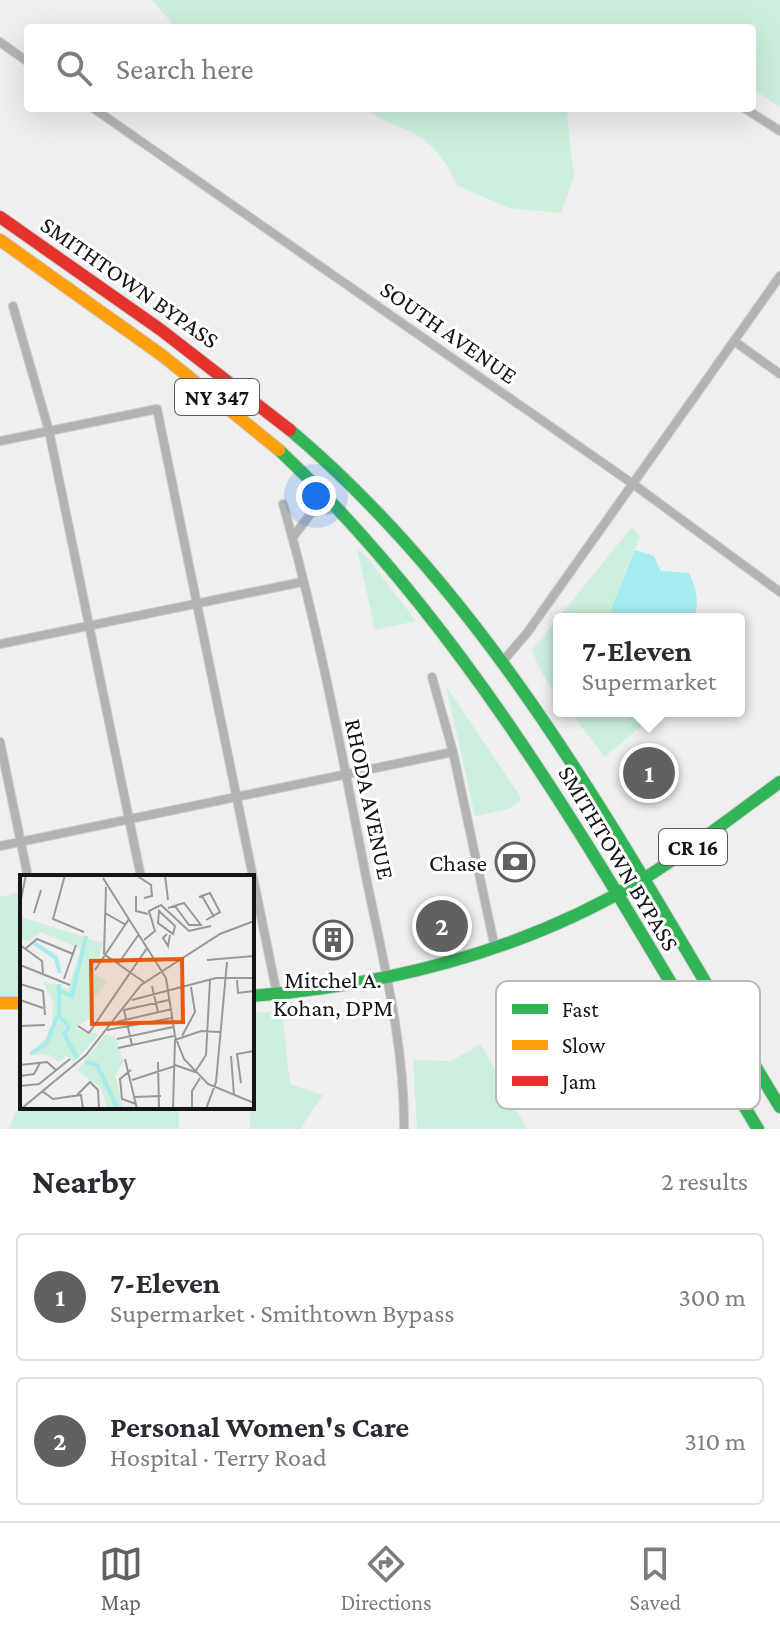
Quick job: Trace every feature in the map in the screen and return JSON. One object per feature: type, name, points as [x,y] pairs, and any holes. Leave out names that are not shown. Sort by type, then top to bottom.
[{"type":"main road","name":"SMITHTOWN BYPASS","points":[[0,217],[219,372],[314,449],[425,561],[503,661],[548,727],[703,981]]},
{"type":"main road","name":"SMITHTOWN BYPASS","points":[[0,240],[191,377],[293,463],[338,508],[424,605],[473,670],[668,981]]},
{"type":"main road","name":"CR 16","points":[[254,996],[350,988],[495,948],[616,895],[780,782]]},
{"type":"main road","name":"SMITHTOWN BYPASS","points":[[760,1074],[780,1107]]},
{"type":"main road","name":"SMITHTOWN BYPASS","points":[[746,1109],[758,1129]]},
{"type":"street","points":[[0,42],[24,59]]},
{"type":"street","name":"SOUTH AVENUE","points":[[99,112],[633,484],[780,592]]},
{"type":"street","points":[[750,112],[780,131]]},
{"type":"street","points":[[503,661],[527,633],[780,276]]},
{"type":"street","points":[[13,306],[49,431],[141,875]]},
{"type":"street","points":[[734,341],[780,374]]},
{"type":"street","points":[[0,441],[157,409],[252,875]]},
{"type":"street","name":"RHODA AVENUE","points":[[283,504],[346,775],[387,980],[405,1089],[404,1129]]},
{"type":"street","points":[[293,537],[307,514],[320,508],[338,508]]},
{"type":"street","points":[[0,644],[302,582]]},
{"type":"street","points":[[432,677],[453,752],[495,948]]},
{"type":"street","points":[[0,742],[28,875]]},
{"type":"street","points":[[0,846],[453,752]]},
{"type":"street","points":[[254,883],[277,994]]},
{"type":"green space","points":[[152,0],[780,0],[780,107],[756,92],[756,24],[173,24]]},
{"type":"green space","points":[[372,112],[569,112],[567,117],[574,176],[561,213],[509,208],[458,186],[444,161],[426,141]]},
{"type":"green space","points":[[632,527],[640,537],[611,609],[612,613],[562,613]]},
{"type":"green space","points":[[357,549],[367,557],[416,621],[375,630]]},
{"type":"green space","points":[[553,624],[553,691],[540,670],[532,650]]},
{"type":"green space","points":[[446,686],[520,796],[520,801],[509,809],[475,816]]},
{"type":"green space","points":[[574,717],[652,717],[605,757]]},
{"type":"green space","points":[[20,892],[20,996],[0,996],[0,897]]},
{"type":"green space","points":[[282,1011],[290,1084],[323,1095],[300,1129],[250,1129],[250,1109],[254,1109],[254,1013]]},
{"type":"green space","points":[[481,1044],[496,1072],[496,1109],[516,1109],[527,1129],[417,1129],[413,1060],[451,1061]]},
{"type":"green space","points":[[40,1109],[179,1109],[179,1129],[9,1129],[15,1112]]},
{"type":"water","points":[[635,550],[654,556],[661,571],[689,573],[694,584],[696,613],[612,613],[611,609]]},
{"type":"traffic: fast","points":[[290,430],[367,502],[437,579],[502,662],[562,748],[704,981]]},
{"type":"traffic: fast","points":[[279,450],[352,524],[419,603],[482,687],[597,861],[669,981]]},
{"type":"traffic: fast","points":[[254,996],[404,974],[501,946],[549,927],[640,881],[780,782]]},
{"type":"traffic: fast","points":[[760,1074],[780,1107]]},
{"type":"traffic: fast","points":[[746,1109],[758,1129]]},
{"type":"traffic: slow","points":[[0,240],[163,356],[279,450]]},
{"type":"traffic: slow","points":[[0,1003],[20,1003]]},
{"type":"traffic: jam","points":[[0,217],[161,330],[290,430]]},
{"type":"place","name":"7-Eleven","points":[[649,773]]},
{"type":"place","name":"Chase","points":[[515,862]]},
{"type":"place","name":"Personal Women's Care","points":[[442,926]]},
{"type":"place","name":"Mitchel A. Kohan, DPM","points":[[333,940]]}]
